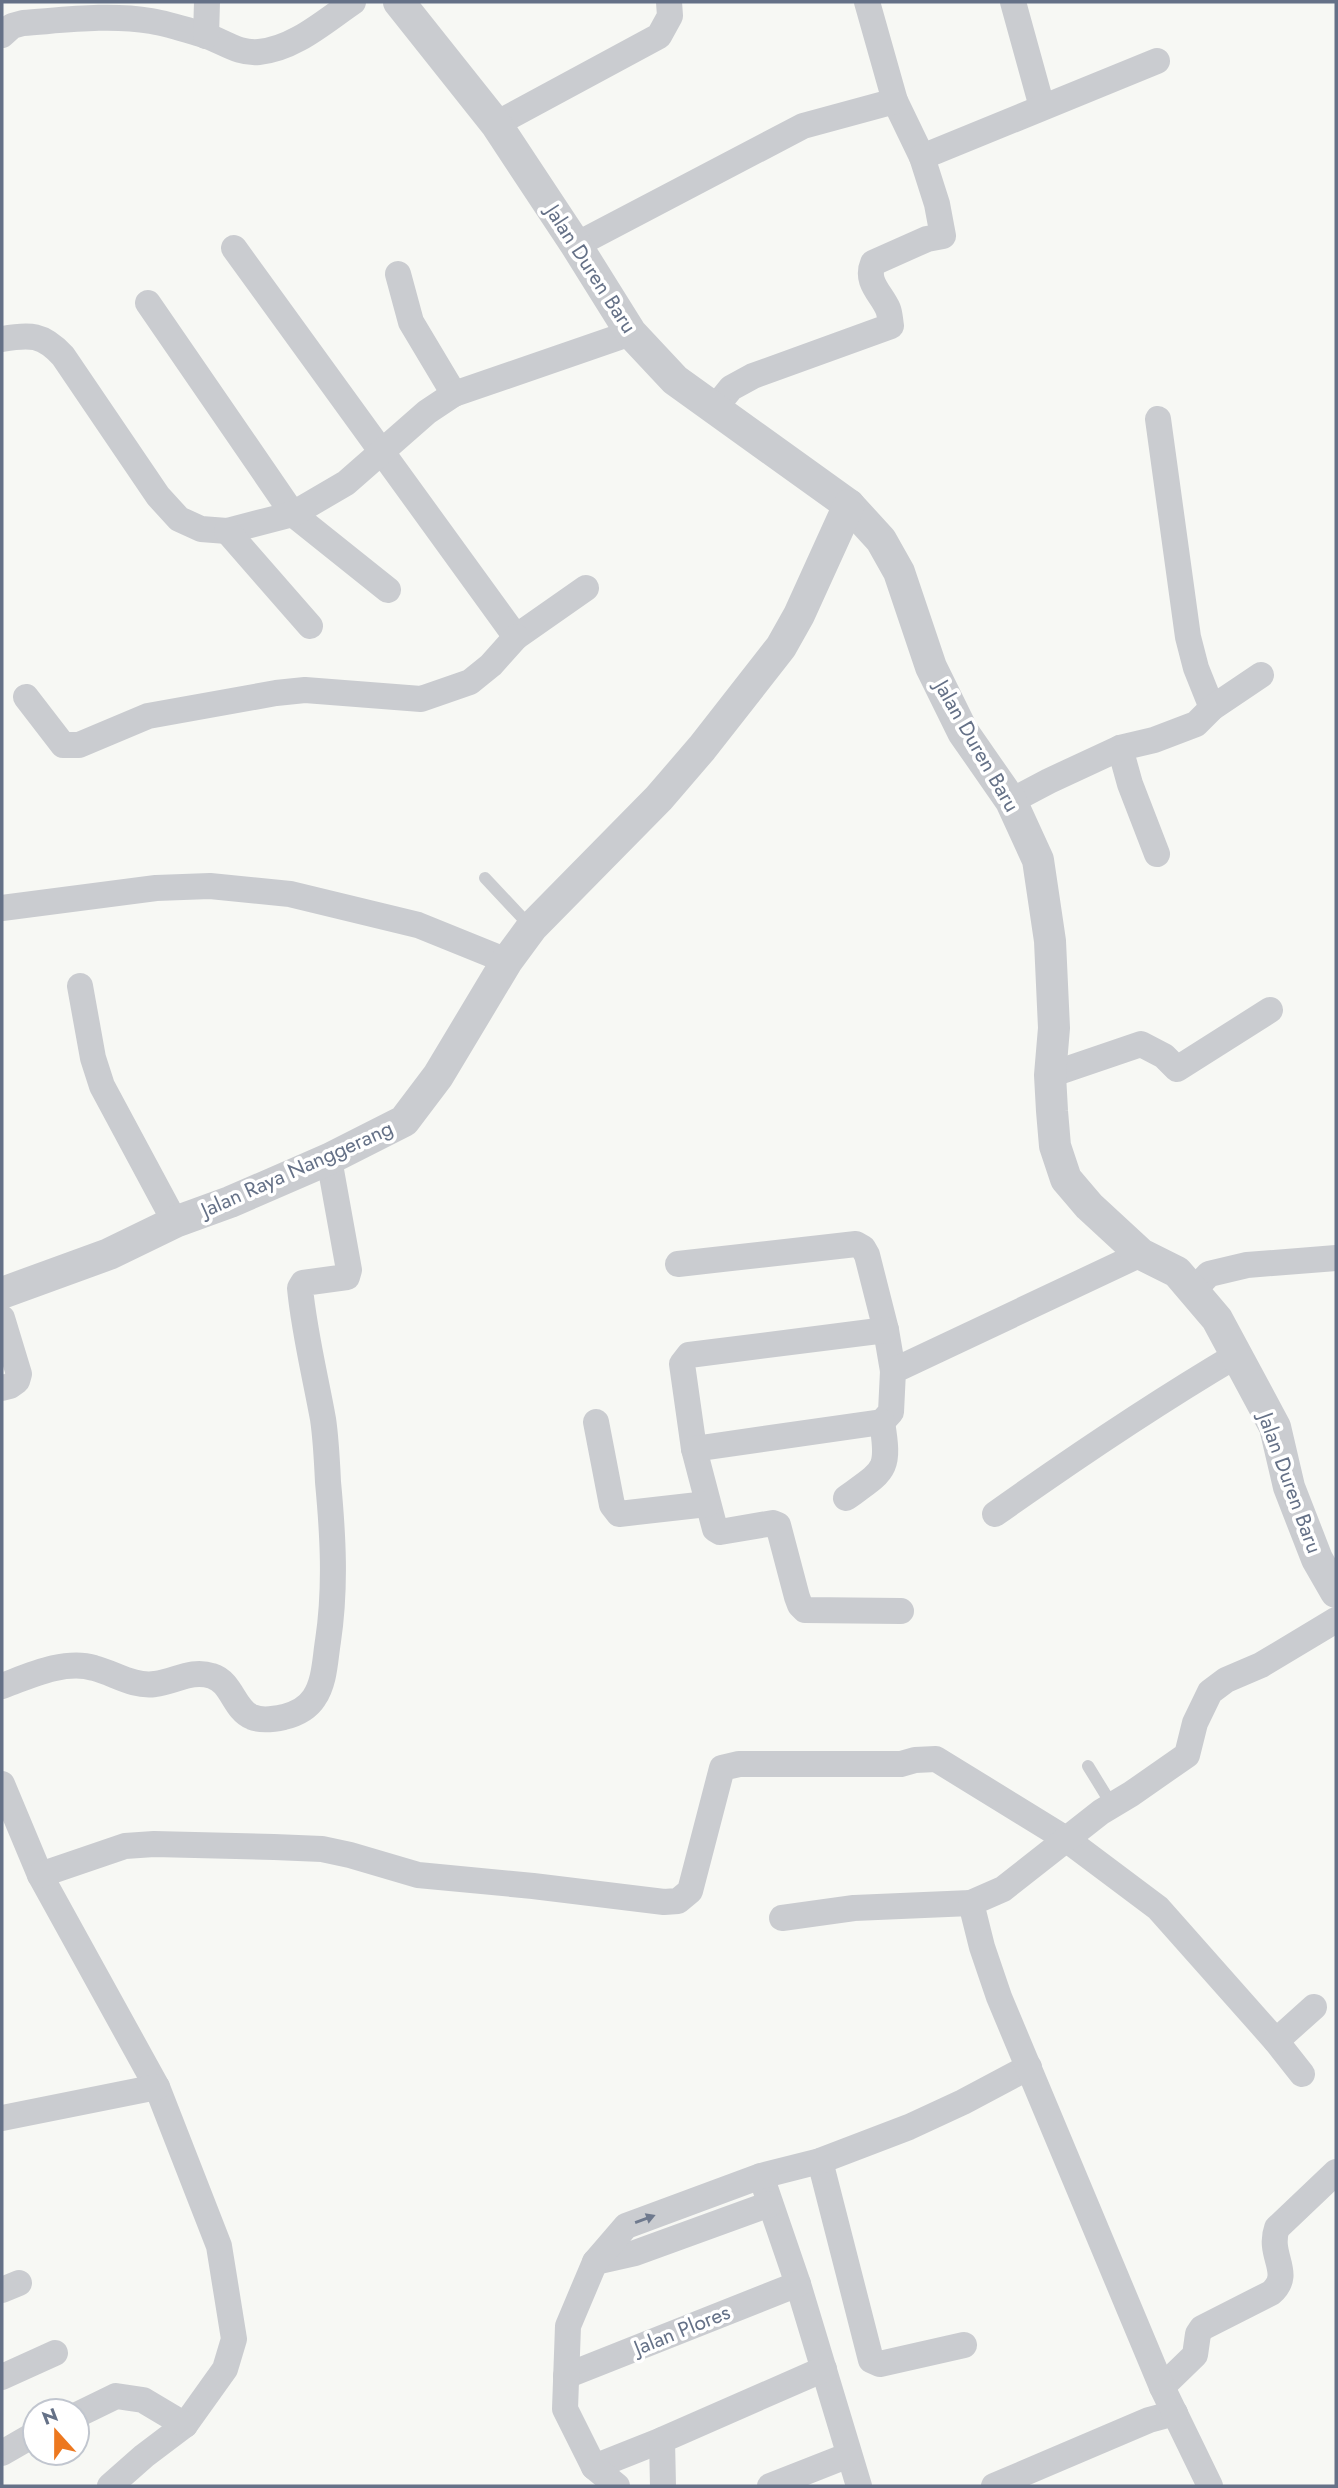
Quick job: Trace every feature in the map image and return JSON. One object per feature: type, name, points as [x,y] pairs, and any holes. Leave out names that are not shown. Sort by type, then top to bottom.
[{"type":"street","points":[[206,36],[207,2]]},
{"type":"street","points":[[16,20],[112,10],[206,36],[238,51],[257,53],[291,43],[353,2]]},
{"type":"street","name":"Jalan Duren Baru","points":[[399,2],[496,124],[631,333],[675,380],[849,505],[881,540],[899,572],[936,678],[963,733],[1011,801],[1038,860],[1050,941],[1054,1028],[1050,1075],[1055,1146],[1066,1179],[1089,1206],[1141,1254],[1177,1272],[1217,1319],[1275,1427],[1289,1488],[1317,1559],[1336,1592]]},
{"type":"street","points":[[496,124],[659,36],[670,16],[669,2]]},
{"type":"street","points":[[714,409],[731,388],[754,376],[891,326],[889,311],[871,282],[869,271],[873,262],[927,239],[943,236],[937,204],[922,157],[895,101],[867,2]]},
{"type":"street","points":[[1013,2],[1041,107]]},
{"type":"street","points":[[922,157],[1157,61]]},
{"type":"street","points":[[576,245],[803,126],[895,101]]},
{"type":"street","points":[[234,248],[516,637]]},
{"type":"street","points":[[398,274],[411,323],[438,370],[443,401]]},
{"type":"street","points":[[148,303],[293,514],[388,590]]},
{"type":"street","points":[[2,339],[41,337],[52,344],[63,356],[158,496],[179,519],[201,529],[226,531],[293,514],[346,483],[443,401],[631,333]]},
{"type":"street","points":[[1158,419],[1188,637],[1196,668],[1212,708]]},
{"type":"street","name":"Jalan Raya Nanggerang","points":[[2,1293],[109,1254],[175,1222],[230,1202],[329,1159],[404,1121],[438,1076],[506,961],[532,927],[659,798],[781,647],[799,615],[849,505]]},
{"type":"street","points":[[226,531],[310,626]]},
{"type":"street","points":[[26,697],[63,745],[79,745],[148,716],[276,693],[305,690],[421,699],[470,682],[516,637],[586,588]]},
{"type":"street","points":[[1011,801],[1049,780],[1120,748],[1153,740],[1196,724],[1212,708],[1261,675]]},
{"type":"street","points":[[1120,748],[1130,784],[1157,854]]},
{"type":"street","points":[[2,908],[156,888],[210,886],[276,892],[418,925],[506,961]]},
{"type":"street","points":[[80,986],[93,1058],[102,1086],[175,1222]]},
{"type":"street","points":[[1050,1075],[1142,1044],[1164,1055],[1177,1069],[1270,1010]]},
{"type":"street","points":[[2,1686],[29,1675],[69,1666],[94,1667],[111,1676],[141,1684],[155,1684],[186,1674],[212,1676],[226,1685],[251,1717],[265,1719],[295,1714],[315,1697],[324,1668],[331,1620],[333,1532],[323,1422],[300,1287],[303,1283],[347,1277],[349,1270],[329,1159]]},
{"type":"street","points":[[678,1264],[856,1244],[863,1248],[867,1255],[886,1330],[893,1371],[891,1412],[882,1422],[694,1449]]},
{"type":"street","points":[[893,1371],[1141,1254]]},
{"type":"street","points":[[1193,1291],[1209,1274],[1247,1265],[1336,1258]]},
{"type":"street","points":[[2,1318],[19,1374],[17,1381],[2,1388]]},
{"type":"street","points":[[886,1330],[689,1355],[682,1363],[694,1449],[712,1524],[720,1532],[773,1523],[778,1525],[797,1597],[805,1610],[901,1611]]},
{"type":"street","points":[[995,1514],[1078,1455],[1237,1354]]},
{"type":"street","points":[[596,1422],[612,1505],[619,1514],[707,1504]]},
{"type":"street","points":[[846,1497],[875,1477],[886,1462],[887,1450],[882,1422]]},
{"type":"street","points":[[782,1918],[854,1908],[971,1903],[1003,1889],[1112,1805],[1187,1755],[1195,1723],[1210,1692],[1226,1680],[1261,1665],[1336,1619]]},
{"type":"street","points":[[40,1875],[125,1846],[321,1849],[418,1875],[664,1902],[678,1900],[690,1891],[722,1768],[732,1764],[901,1764],[936,1759],[1066,1839],[1158,1908],[1302,2074]]},
{"type":"street","points":[[2,1784],[40,1875],[157,2087],[219,2246],[234,2339],[225,2369],[185,2425],[110,2486]]},
{"type":"street","points":[[971,1903],[999,1997],[1162,2387],[1210,2486]]},
{"type":"street","points":[[1276,2041],[1314,2007]]},
{"type":"street","points":[[617,2486],[594,2468],[565,2409],[566,2376],[568,2326],[594,2262],[626,2226],[761,2176],[820,2161],[909,2127],[1029,2067]]},
{"type":"street","points":[[2,2118],[157,2087]]},
{"type":"street","points":[[820,2161],[871,2360],[880,2364],[964,2345]]},
{"type":"street","points":[[1162,2387],[1195,2355],[1198,2334],[1202,2328],[1278,2287],[1282,2277],[1274,2250],[1273,2238],[1277,2228],[1336,2172]]},
{"type":"street","points":[[761,2176],[859,2486]]},
{"type":"street","points":[[594,2262],[635,2253],[770,2204]]},
{"type":"street","name":"Jalan Plores","points":[[566,2376],[797,2284]]},
{"type":"street","points":[[2,2377],[55,2353]]},
{"type":"street","points":[[594,2468],[824,2369]]},
{"type":"street","points":[[91,2408],[116,2396],[143,2400],[185,2425]]},
{"type":"street","points":[[994,2486],[1149,2420],[1175,2413]]},
{"type":"street","points":[[662,2440],[663,2486]]},
{"type":"street","points":[[770,2486],[849,2455]]},
{"type":"lane","points":[[485,878],[532,927]]},
{"type":"lane","points":[[1088,1766],[1112,1805]]}]
